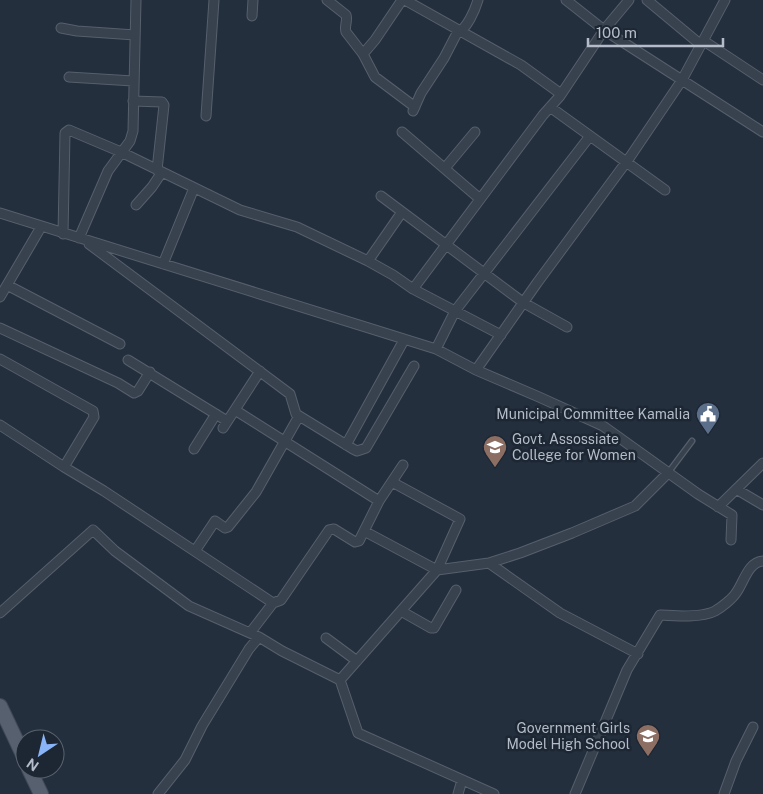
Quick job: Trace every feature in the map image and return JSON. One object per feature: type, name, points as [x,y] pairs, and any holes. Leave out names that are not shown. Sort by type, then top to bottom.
[{"type":"main road","points":[[0,706],[15,738]]},
{"type":"main road","points":[[34,779],[41,794]]},
{"type":"street","points":[[81,239],[104,179],[130,141],[133,132],[136,0]]},
{"type":"street","points":[[206,116],[214,0]]},
{"type":"street","points":[[252,16],[253,0]]},
{"type":"street","points":[[327,0],[346,15],[346,32],[363,54],[375,77],[414,109],[421,93],[444,58],[456,33],[461,31],[476,8],[478,0]]},
{"type":"street","points":[[363,54],[403,0],[521,65],[561,94]]},
{"type":"street","points":[[566,0],[604,30],[763,132]]},
{"type":"street","points":[[412,289],[561,94],[604,30],[629,0]]},
{"type":"street","points":[[647,0],[702,43],[763,80]]},
{"type":"street","points":[[476,370],[626,162],[682,80],[725,0]]},
{"type":"street","points":[[61,28],[135,35]]},
{"type":"street","points":[[69,77],[133,81]]},
{"type":"street","points":[[133,101],[162,102],[164,105],[159,171],[152,187],[136,205]]},
{"type":"street","points":[[550,107],[665,190]]},
{"type":"street","points":[[63,234],[65,133],[69,130],[121,152],[240,210],[297,228],[368,261],[393,275],[412,289],[501,335]]},
{"type":"street","points":[[402,132],[480,199]]},
{"type":"street","points":[[445,168],[475,132]]},
{"type":"street","points":[[436,350],[455,311],[590,136]]},
{"type":"street","points":[[163,264],[194,188]]},
{"type":"street","points":[[381,196],[524,303],[567,327]]},
{"type":"street","points":[[368,261],[402,212]]},
{"type":"street","points":[[0,213],[436,350],[476,370],[539,396],[603,426],[668,473],[732,515],[731,540]]},
{"type":"street","points":[[0,297],[41,227]]},
{"type":"street","points":[[81,239],[291,395],[295,413],[357,451],[366,448],[414,366]]},
{"type":"street","points":[[7,285],[120,344]]},
{"type":"street","points":[[0,328],[118,383],[134,393],[138,391],[150,372]]},
{"type":"street","points":[[346,445],[404,340]]},
{"type":"street","points":[[0,359],[93,412],[94,417],[64,467]]},
{"type":"street","points":[[128,360],[216,414],[225,425],[260,371]]},
{"type":"street","points":[[235,410],[379,501]]},
{"type":"street","points":[[194,449],[216,414]]},
{"type":"street","points":[[195,550],[215,521],[225,528],[228,527],[256,492],[299,416]]},
{"type":"street","points":[[0,425],[195,550],[272,602]]},
{"type":"street","points":[[718,507],[763,464]]},
{"type":"street","points":[[250,633],[272,602],[281,600],[329,530],[334,529],[357,542],[379,501],[403,465]]},
{"type":"street","points":[[364,531],[437,570],[489,563],[546,543],[635,506],[668,473]]},
{"type":"street","points":[[340,680],[437,570],[460,519],[392,482]]},
{"type":"street","points":[[736,489],[763,505]]},
{"type":"street","points":[[0,613],[93,530],[115,551],[188,606],[259,637],[282,651],[340,680],[358,733],[494,794]]},
{"type":"street","points":[[575,794],[627,670],[660,615],[687,616],[715,611],[736,594],[745,575],[756,562],[763,561]]},
{"type":"street","points":[[489,563],[560,613],[638,654]]},
{"type":"street","points":[[401,610],[434,628],[456,590]]},
{"type":"street","points":[[158,794],[184,760],[202,726],[249,649],[259,637]]},
{"type":"street","points":[[326,638],[356,661]]},
{"type":"street","points":[[724,794],[736,762],[753,727]]},
{"type":"street","points":[[458,794],[462,780]]},
{"type":"lane","points":[[668,473],[692,441]]},
{"type":"place","name":"Municipal Committee Kamalia","points":[[708,435]]},
{"type":"place","name":"Govt. Assossiate College for Women","points":[[495,468]]},
{"type":"place","name":"Government Girls Model High School","points":[[648,757]]}]
